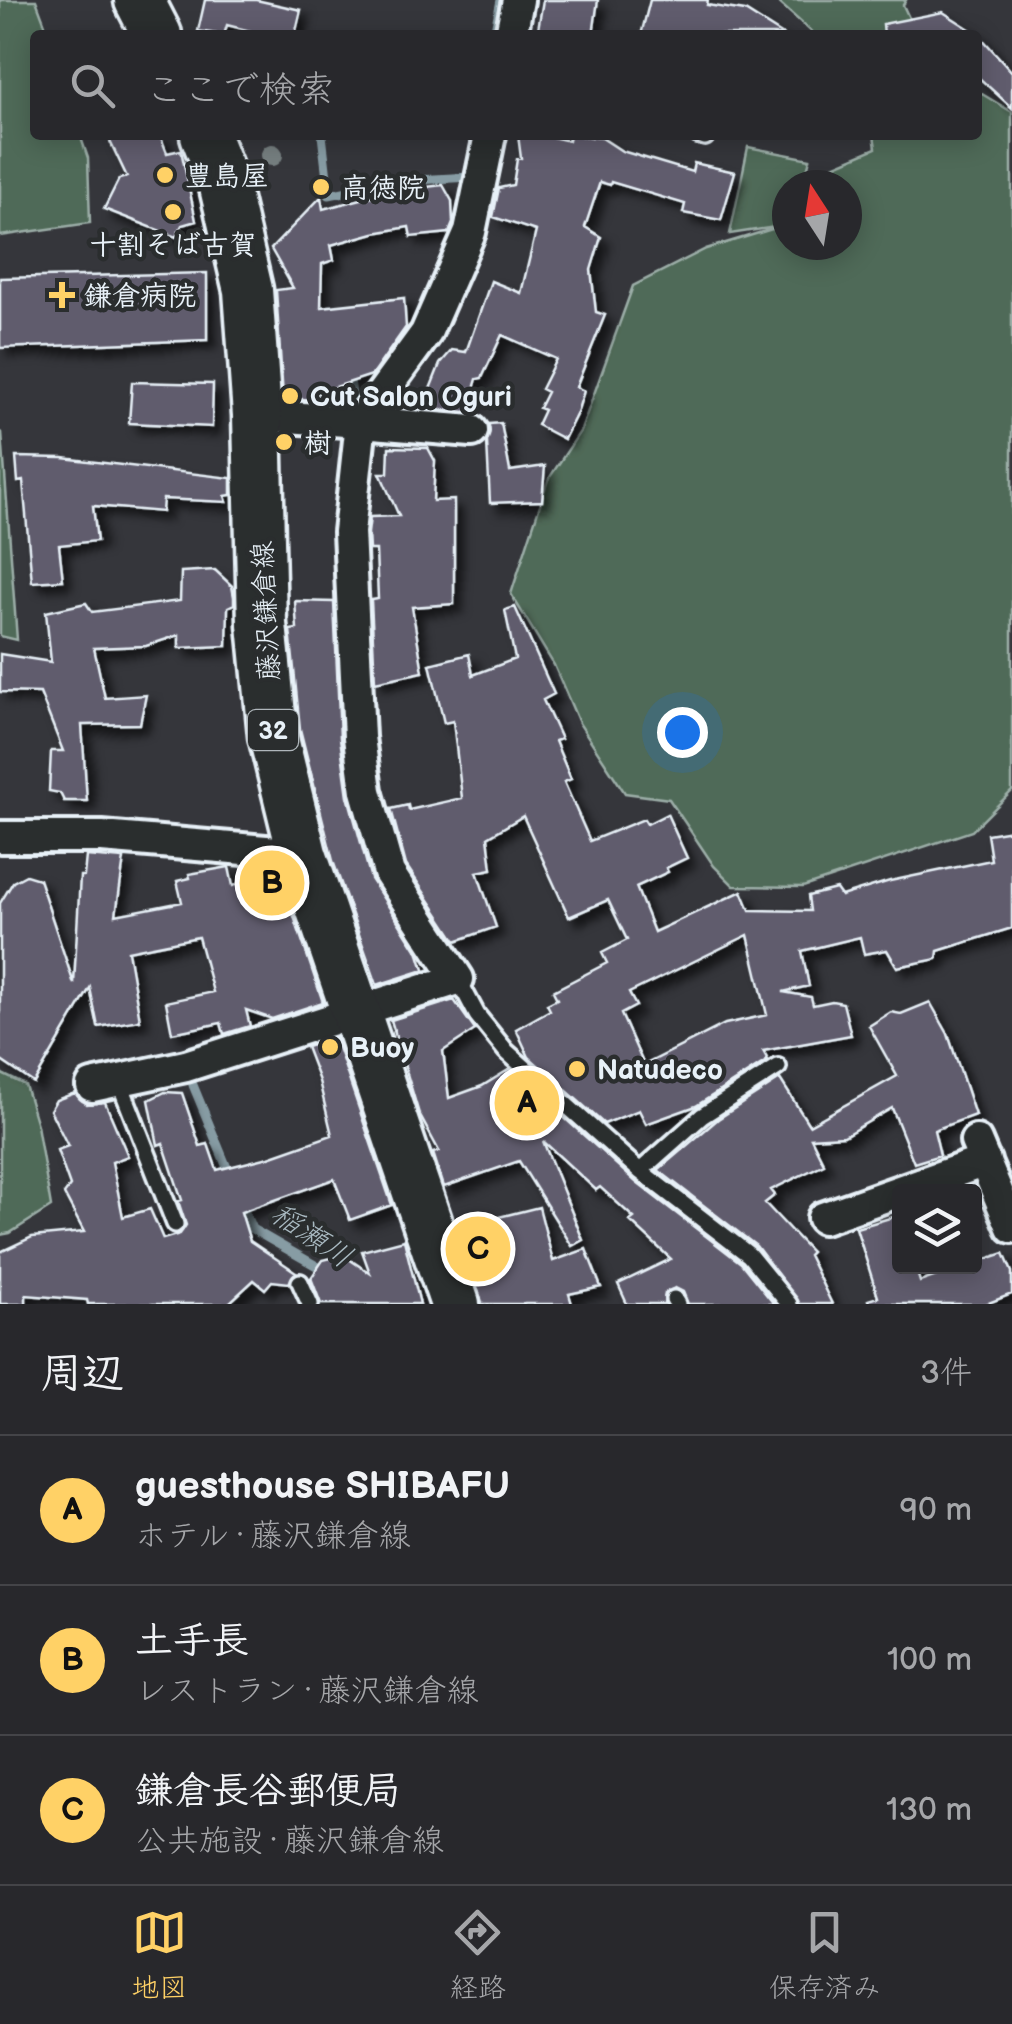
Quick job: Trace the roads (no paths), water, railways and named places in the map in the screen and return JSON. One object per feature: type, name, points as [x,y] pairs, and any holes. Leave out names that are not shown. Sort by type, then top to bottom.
[{"type":"main road","points":[[139,0],[154,30]]},
{"type":"main road","name":"藤沢鎌倉線","points":[[207,140],[222,178],[248,290],[257,415],[262,624],[273,735],[302,854],[455,1304]]},
{"type":"street","points":[[511,30],[518,0]]},
{"type":"street","points":[[106,1083],[186,1066],[458,979],[389,873],[366,791],[350,532],[361,422],[426,332],[470,232],[489,140]]},
{"type":"street","points":[[257,415],[472,430]]},
{"type":"street","points":[[0,838],[102,837],[302,854]]},
{"type":"street","points":[[822,1218],[980,1151],[1012,1227]]},
{"type":"lane","points":[[458,979],[477,1014],[506,1051],[640,1171],[749,1255],[789,1304]]},
{"type":"lane","points":[[640,1171],[702,1116],[778,1067]]},
{"type":"lane","points":[[106,1083],[175,1224]]},
{"type":"lane","points":[[300,1282],[310,1304]]},
{"type":"waterway","points":[[495,30],[501,0]]},
{"type":"waterway","points":[[323,140],[329,195],[397,181],[471,177],[472,172]]},
{"type":"waterway","points":[[349,371],[352,395]]},
{"type":"waterway","name":"稲瀬川","points":[[193,1085],[230,1175]]},
{"type":"waterway","name":"稲瀬川","points":[[241,1203],[252,1229],[327,1272]]},
{"type":"place","name":"豊島屋","points":[[165,175]]},
{"type":"place","name":"高徳院","points":[[321,187]]},
{"type":"place","name":"十割そば古賀","points":[[173,212]]},
{"type":"place","name":"鎌倉病院","points":[[62,295]]},
{"type":"place","name":"Cut Salon Oguri","points":[[290,396]]},
{"type":"place","name":"樹","points":[[284,442]]},
{"type":"place","name":"土手長","points":[[272,883]]},
{"type":"place","name":"Buoy","points":[[330,1047]]},
{"type":"place","name":"Natudeco","points":[[577,1069]]},
{"type":"place","name":"guesthouse SHIBAFU","points":[[527,1103]]},
{"type":"place","name":"鎌倉長谷郵便局","points":[[478,1249]]}]
